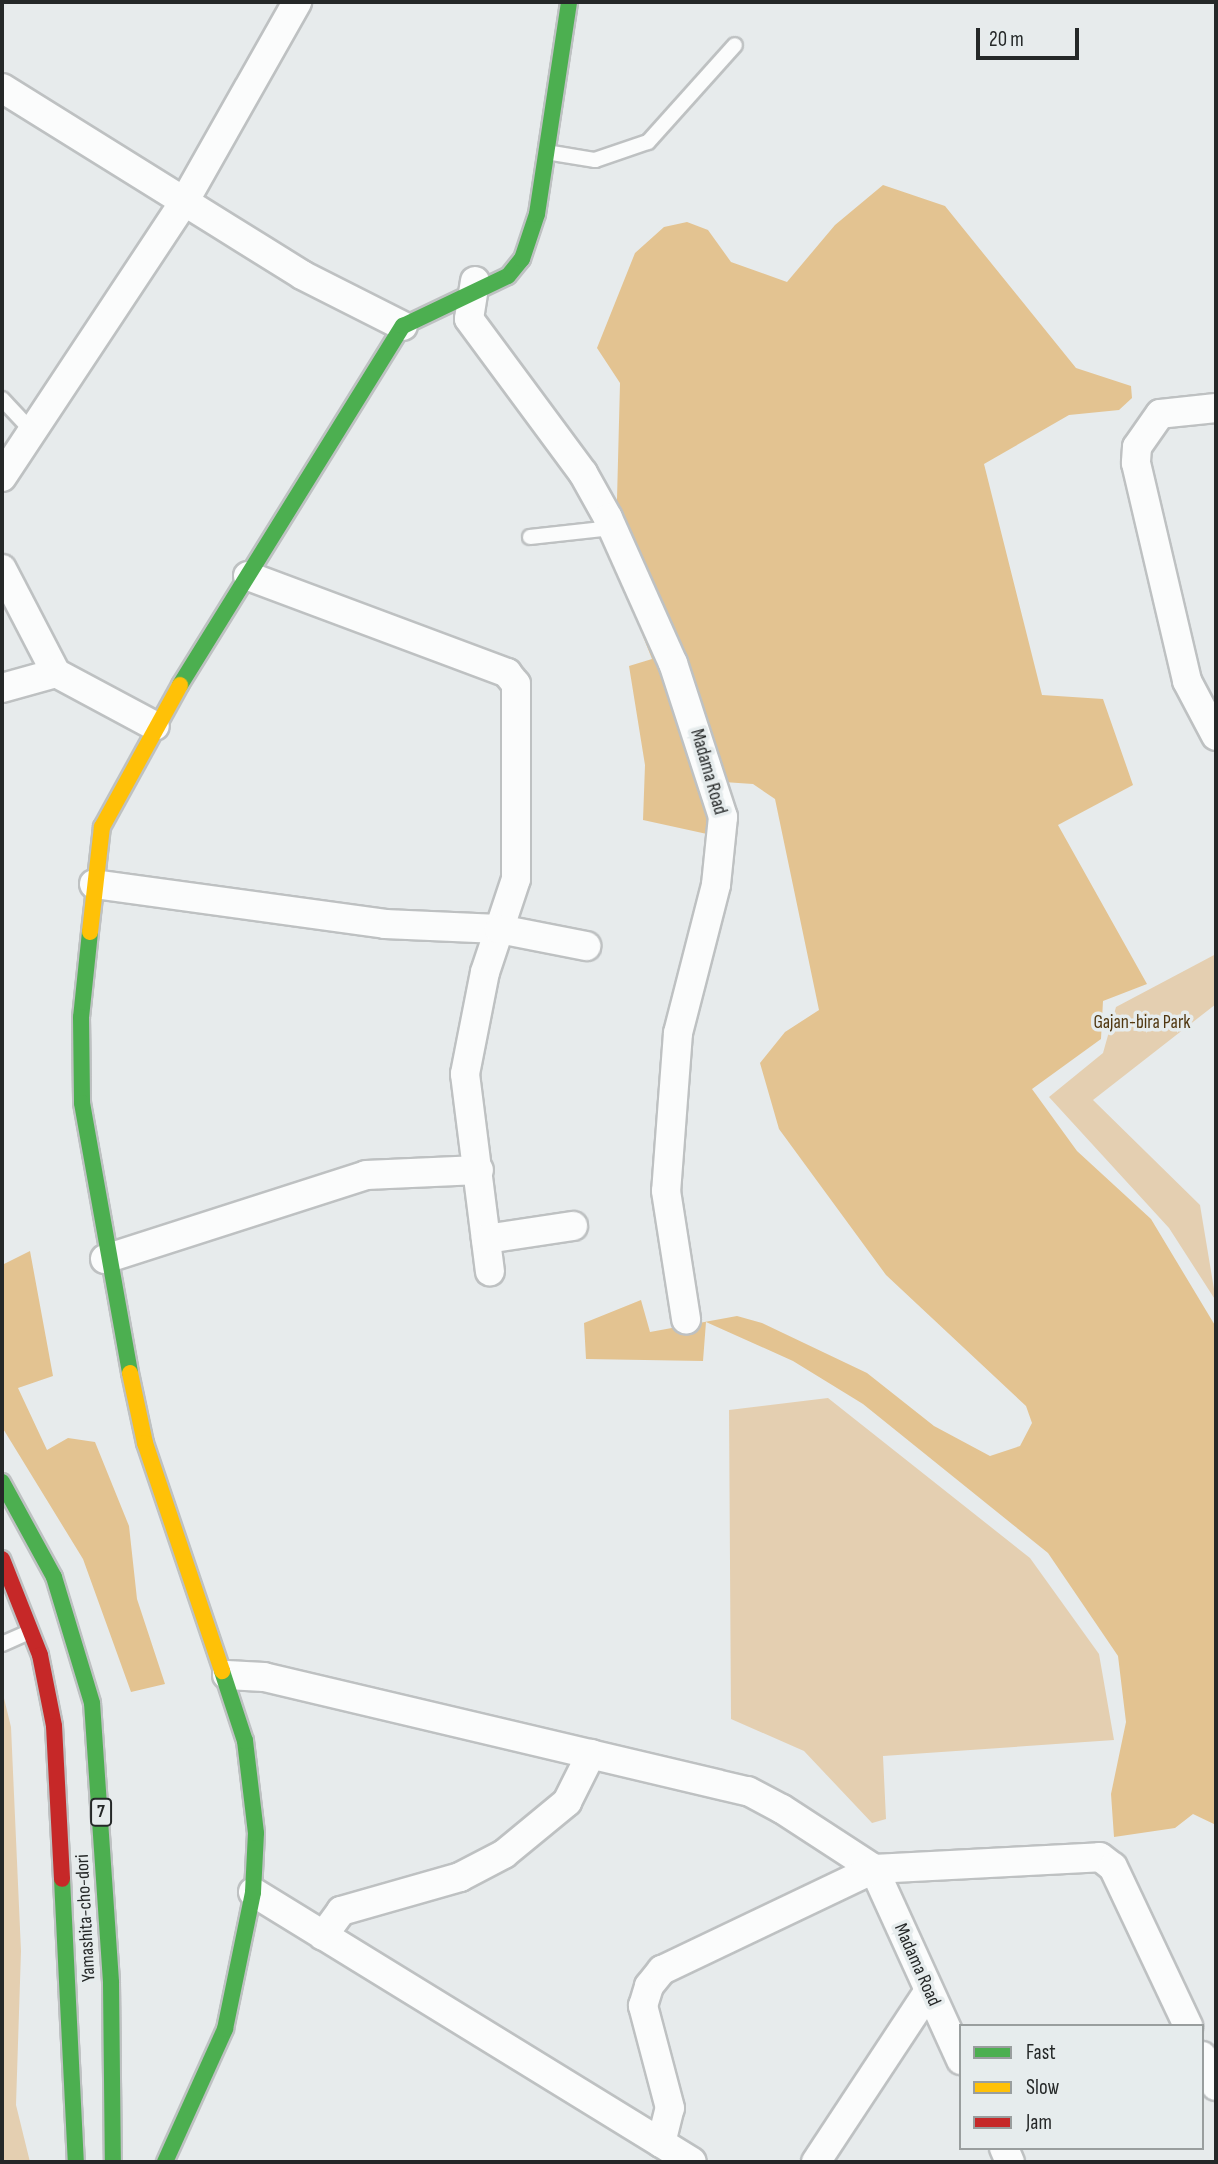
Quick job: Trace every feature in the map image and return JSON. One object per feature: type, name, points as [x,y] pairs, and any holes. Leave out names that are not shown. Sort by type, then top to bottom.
[{"type":"street","points":[[2,477],[184,202],[297,2]]},
{"type":"street","points":[[165,2162],[225,2029],[253,1892],[256,1833],[245,1741],[227,1675],[160,1495],[105,1259],[82,1103],[81,1017],[94,884],[111,802],[155,726],[402,326],[472,289],[508,276],[522,260],[537,214],[569,2]]},
{"type":"street","points":[[2,88],[302,275],[402,326]]},
{"type":"street","name":"Madama Road","points":[[472,289],[469,320],[583,473],[612,528],[673,663],[723,817],[716,885],[678,1033],[667,1178],[687,1319]]},
{"type":"street","points":[[1216,408],[1160,414],[1137,447],[1136,463],[1187,681],[1216,736]]},
{"type":"street","points":[[2,569],[56,673],[155,726]]},
{"type":"street","points":[[248,576],[506,673],[516,684],[516,878],[499,929],[465,1074],[490,1271]]},
{"type":"street","points":[[2,688],[56,673]]},
{"type":"street","points":[[94,884],[385,923],[499,929],[586,946]]},
{"type":"street","points":[[105,1259],[366,1175],[479,1170]]},
{"type":"street","points":[[486,1239],[573,1226]]},
{"type":"street","name":"Yamashita-cho-dori","points":[[2,1482],[54,1577],[92,1703],[111,1983],[113,2162]]},
{"type":"street","name":"Yamashita-cho-dori","points":[[2,1559],[32,1631],[54,1726],[64,1844],[76,2162]]},
{"type":"street","points":[[227,1675],[264,1677],[748,1791],[842,1843],[874,1869]]},
{"type":"street","points":[[323,1936],[341,1911],[460,1877],[505,1854],[566,1802],[591,1754]]},
{"type":"street","points":[[661,2143],[670,2108],[643,2006],[649,1986],[662,1970],[874,1869],[1100,1857],[1113,1867],[1187,2024]]},
{"type":"street","name":"Madama Road","points":[[874,1869],[959,2056]]},
{"type":"street","points":[[253,1892],[692,2162]]},
{"type":"street","points":[[816,2162],[928,1992]]},
{"type":"street","points":[[1204,2060],[1216,2086]]},
{"type":"lane","points":[[545,151],[595,160],[648,142],[735,45]]},
{"type":"lane","points":[[2,399],[31,430]]},
{"type":"lane","points":[[530,537],[612,528]]},
{"type":"lane","points":[[2,1644],[32,1631]]},
{"type":"green space","name":"Gajan-bira Park","points":[[1216,954],[1216,1004],[1093,1100],[1200,1205],[1216,1301],[1169,1228],[1049,1097],[1103,1053],[1116,1007]]},
{"type":"green space","points":[[828,1398],[1030,1558],[1099,1654],[1114,1740],[883,1756],[886,1819],[872,1823],[804,1751],[731,1719],[729,1410]]},
{"type":"green space","points":[[2,1690],[11,1727],[21,1951],[16,2105],[30,2162],[2,2162]]},
{"type":"shaded area","points":[[883,185],[945,206],[1076,368],[1131,386],[1132,398],[1119,410],[1069,415],[984,464],[1042,695],[1103,699],[1133,785],[1058,825],[1147,984],[1103,1001],[1101,1039],[1032,1089],[1077,1151],[1151,1219],[1216,1327],[1216,1825],[1193,1814],[1175,1828],[1114,1837],[1111,1794],[1126,1722],[1118,1656],[1048,1553],[863,1404],[793,1361],[706,1322],[703,1361],[586,1359],[584,1323],[641,1300],[650,1332],[737,1316],[762,1323],[867,1373],[934,1426],[990,1456],[1020,1446],[1032,1423],[1026,1406],[886,1275],[779,1129],[760,1063],[785,1032],[819,1010],[775,799],[753,784],[709,781],[707,834],[643,820],[645,765],[629,666],[652,659],[629,601],[616,538],[620,383],[597,348],[635,253],[664,227],[687,222],[708,230],[731,262],[787,282],[835,225]]},
{"type":"shaded area","points":[[30,1251],[53,1376],[18,1388],[47,1450],[68,1438],[95,1442],[129,1526],[137,1599],[165,1684],[131,1692],[83,1559],[2,1427],[2,1265]]},
{"type":"traffic: fast","points":[[180,685],[403,326],[508,276],[522,259],[537,214],[569,2]]},
{"type":"traffic: fast","points":[[90,932],[81,1017],[82,1103],[130,1373]]},
{"type":"traffic: fast","points":[[2,1482],[54,1577],[92,1703],[111,1983],[113,2162]]},
{"type":"traffic: fast","points":[[165,2162],[225,2029],[253,1892],[256,1833],[245,1741],[222,1671]]},
{"type":"traffic: fast","points":[[62,1879],[76,2162]]},
{"type":"traffic: slow","points":[[90,932],[102,827],[180,685]]},
{"type":"traffic: slow","points":[[130,1373],[145,1443],[222,1671]]},
{"type":"traffic: jam","points":[[2,1559],[40,1655],[54,1726],[62,1879]]}]
